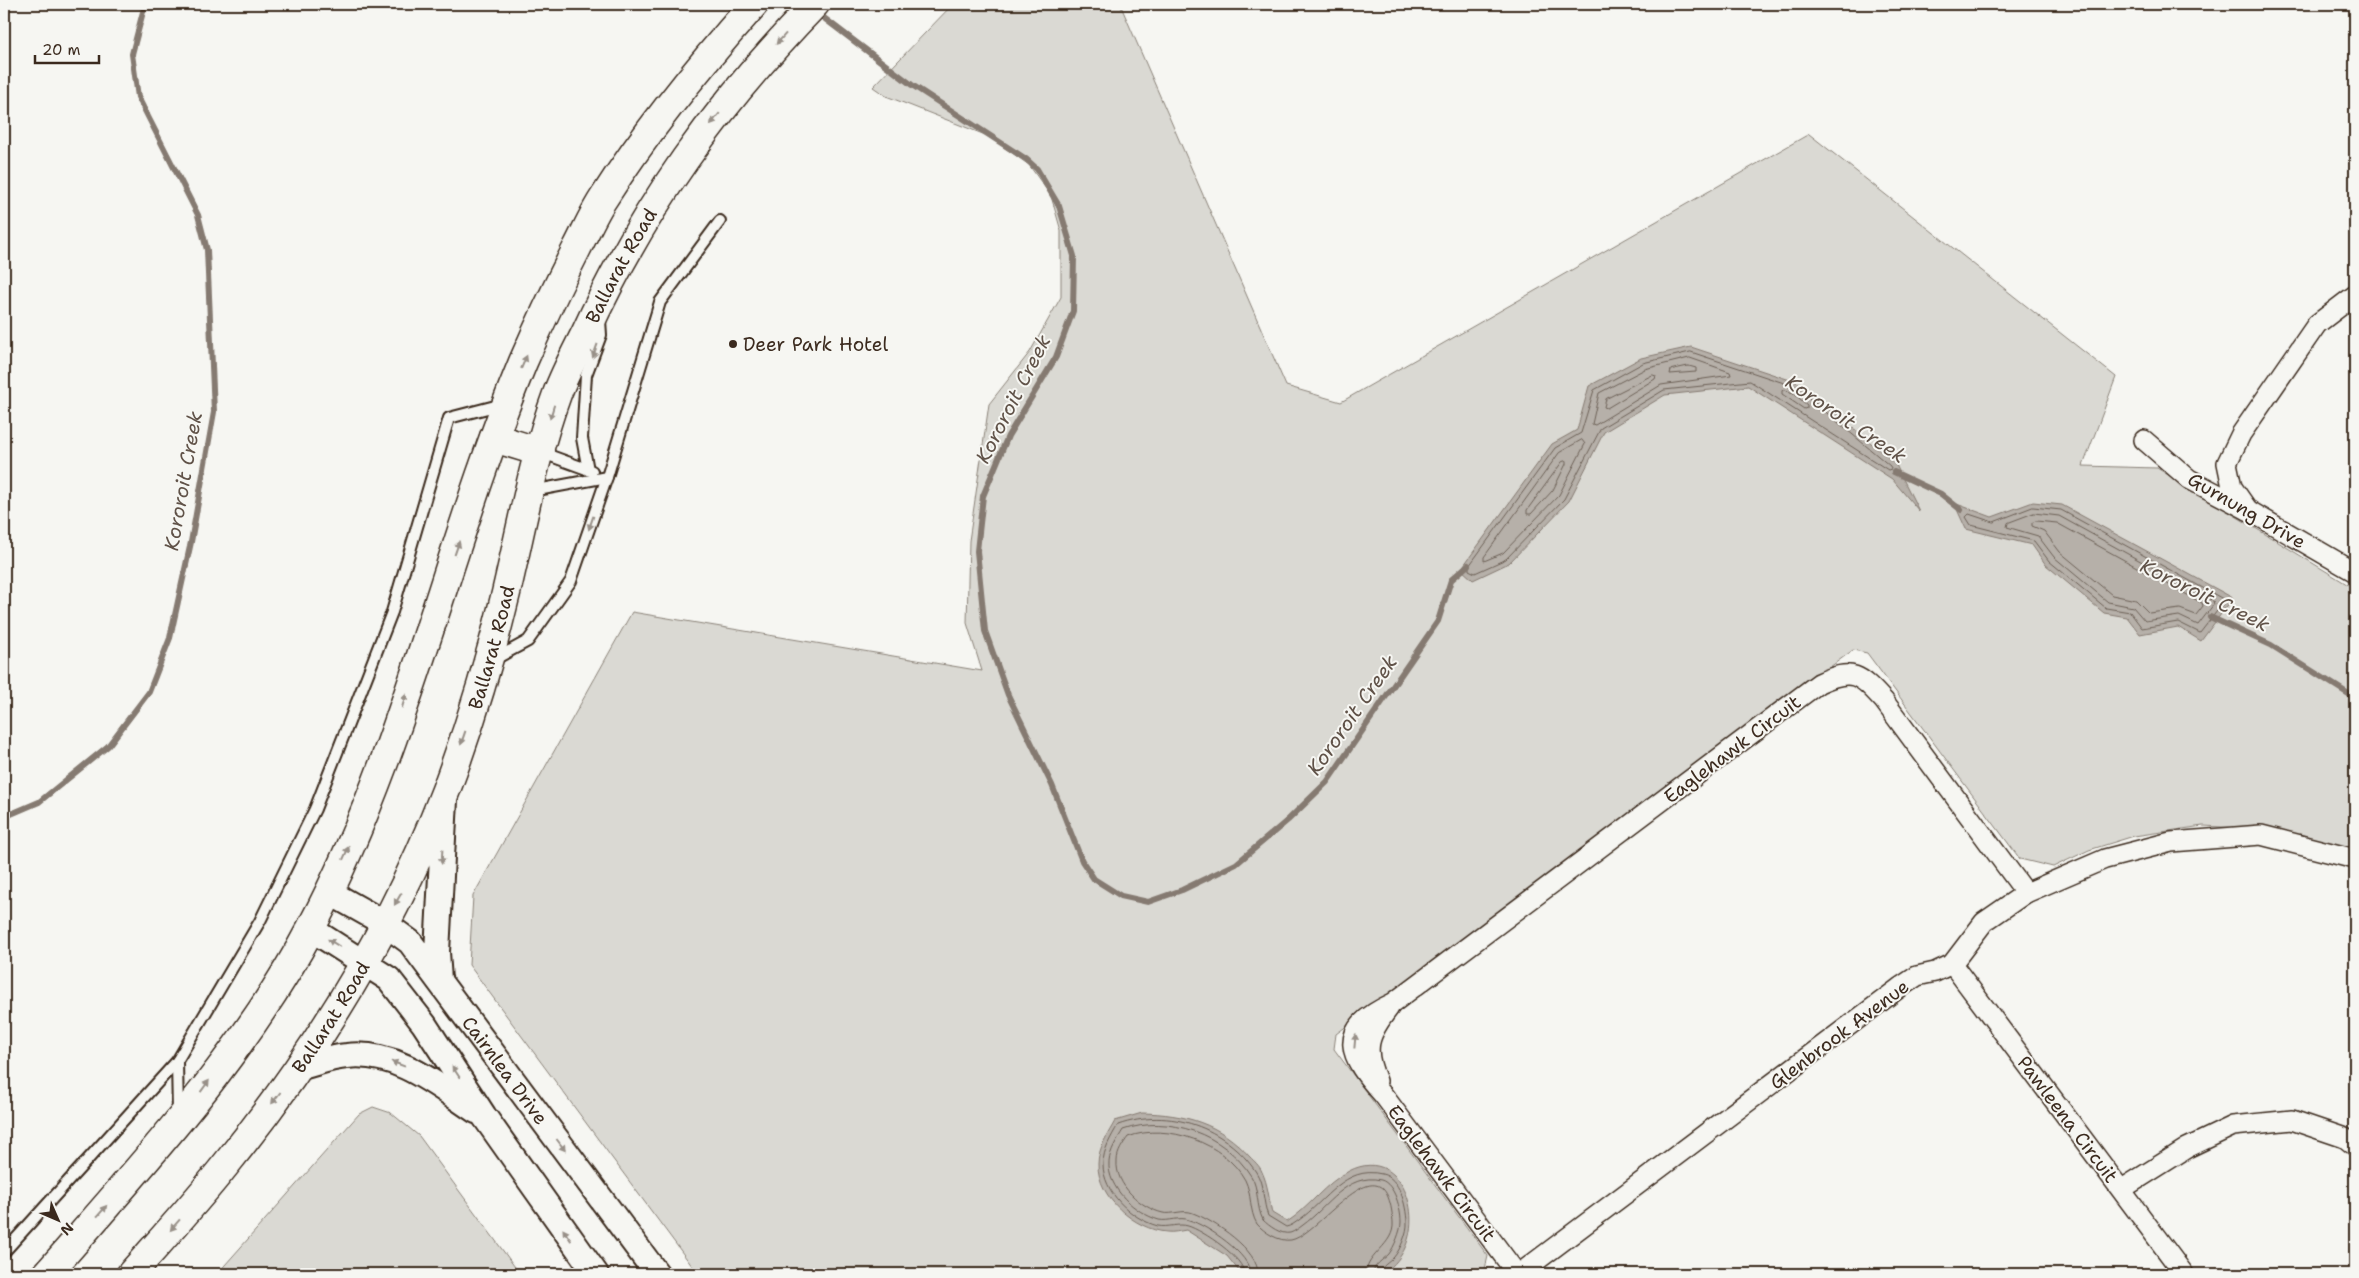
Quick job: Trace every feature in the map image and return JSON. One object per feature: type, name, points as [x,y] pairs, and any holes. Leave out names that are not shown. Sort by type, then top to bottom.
[{"type":"highway","points":[[47,1274],[178,1122],[255,1018],[311,929],[329,892],[389,751],[494,438],[524,360],[563,276],[604,198],[658,122],[715,49],[754,4]]},
{"type":"highway","name":"Ballarat Road","points":[[131,1274],[228,1163],[298,1068],[353,983],[363,961],[402,891],[446,790],[488,663],[506,593],[527,491],[557,393],[598,304],[649,210],[692,147],[745,81],[815,4]]},
{"type":"highway","points":[[494,438],[540,452]]},
{"type":"street","points":[[2248,510],[2232,487],[2227,463],[2237,441],[2317,324],[2355,295]]},
{"type":"street","name":"Gurnung Drive","points":[[2144,440],[2189,479],[2248,510],[2355,572]]},
{"type":"street","name":"Eaglehawk Circuit","points":[[1518,1274],[1384,1096],[1369,1058],[1369,1044],[1377,1023],[1393,1003],[1819,683],[1836,675],[1853,674],[1870,686],[1884,701],[2026,892]]},
{"type":"street","points":[[438,980],[437,952],[446,790]]},
{"type":"street","points":[[1952,964],[1984,922],[2026,892],[2104,859],[2171,842],[2261,835],[2355,859]]},
{"type":"street","name":"Cairnlea Drive","points":[[329,892],[384,923],[410,942],[657,1274]]},
{"type":"street","points":[[311,929],[389,979],[424,1024],[484,1116],[596,1274]]},
{"type":"street","name":"Pawleena Circuit","points":[[1952,964],[2184,1274]]},
{"type":"street","name":"Glenbrook Avenue","points":[[1518,1274],[1899,988],[1917,976],[1935,972],[1952,964]]},
{"type":"street","points":[[298,1068],[346,1056],[376,1058],[394,1062],[413,1070],[484,1116]]},
{"type":"street","points":[[2122,1190],[2186,1148],[2233,1126],[2292,1120],[2345,1138],[2355,1146]]},
{"type":"lane","points":[[488,663],[528,641],[570,581],[607,477],[660,302],[720,221]]},
{"type":"lane","points":[[588,470],[582,438],[586,375],[601,335],[598,304]]},
{"type":"lane","points":[[4,1252],[177,1061],[260,921],[315,809],[392,612],[449,418],[508,402]]},
{"type":"lane","points":[[540,452],[607,477]]},
{"type":"lane","points":[[527,491],[607,477]]},
{"type":"lane","points":[[177,1061],[178,1122]]},
{"type":"shaded area","points":[[953,4],[1120,4],[1286,386],[1341,402],[1809,134],[2116,377],[2083,466],[2157,468],[2355,589],[2355,850],[2275,830],[2203,826],[2134,836],[2089,850],[2053,867],[2020,859],[1867,653],[1853,650],[1336,1034],[1334,1049],[1488,1256],[1485,1269],[1477,1274],[698,1274],[469,965],[473,896],[632,612],[982,671],[967,623],[969,541],[989,404],[1030,352],[1061,297],[1061,231],[1051,196],[1029,165],[988,136],[886,96],[873,87]]},
{"type":"shaded area","points":[[373,1107],[391,1113],[419,1136],[520,1274],[217,1274],[359,1114]]},
{"type":"water","points":[[1691,347],[1799,383],[1895,463],[1919,511],[1892,479],[1748,386],[1665,395],[1604,432],[1569,501],[1509,563],[1473,580],[1461,569],[1552,444],[1577,430],[1589,386],[1641,358]]},
{"type":"water","points":[[2033,502],[2062,505],[2233,598],[2201,641],[2178,627],[2140,634],[2127,617],[2104,613],[2046,565],[2032,545],[1966,529],[1954,503],[1992,517]]},
{"type":"water","points":[[1142,1113],[1187,1118],[1214,1128],[1239,1145],[1260,1168],[1266,1182],[1272,1213],[1287,1222],[1303,1210],[1332,1182],[1349,1171],[1370,1165],[1387,1170],[1400,1182],[1408,1200],[1411,1220],[1408,1241],[1398,1260],[1381,1274],[1238,1274],[1239,1271],[1227,1256],[1186,1230],[1167,1232],[1143,1225],[1120,1210],[1111,1199],[1099,1176],[1098,1164],[1102,1147],[1115,1121]]},
{"type":"waterway","name":"Kororoit Creek","points":[[4,817],[39,802],[108,746],[149,692],[170,638],[191,542],[214,412],[207,250],[198,215],[138,97],[132,54],[145,4]]},
{"type":"waterway","name":"Kororoit Creek","points":[[816,12],[912,85],[1026,159],[1037,169],[1059,206],[1074,256],[1073,311],[1056,357],[1008,436],[983,496],[977,551],[985,631],[1008,695],[1052,785],[1082,861],[1094,879],[1121,896],[1148,902],[1182,890],[1236,864],[1288,820],[1327,782],[1438,621],[1451,580],[1468,565]]},
{"type":"waterway","name":"Kororoit Creek","points":[[1894,472],[1941,494],[1961,510]]},
{"type":"waterway","name":"Kororoit Creek","points":[[2210,617],[2271,645],[2355,698]]},
{"type":"place","name":"Deer Park Hotel","points":[[733,344]]}]
